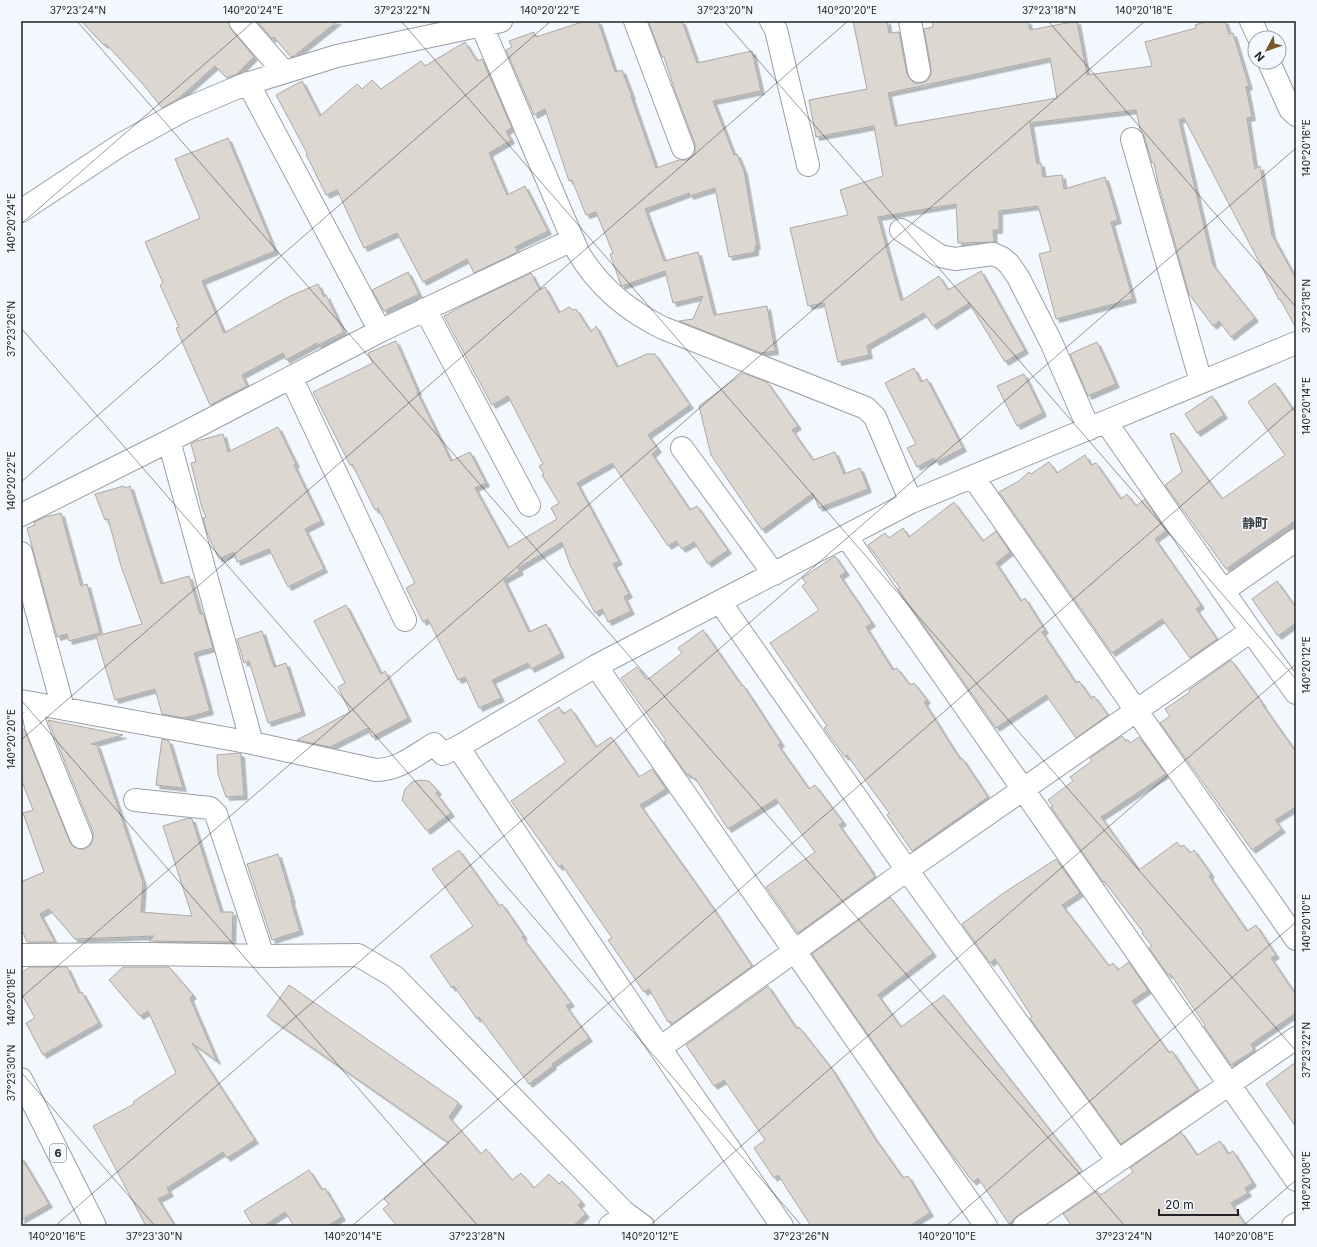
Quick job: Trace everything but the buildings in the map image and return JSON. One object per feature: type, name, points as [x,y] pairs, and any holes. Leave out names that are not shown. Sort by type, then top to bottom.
[{"type":"street","points":[[635,21],[683,148]]},
{"type":"street","points":[[771,21],[776,30],[808,165]]},
{"type":"street","points":[[910,21],[919,71]]},
{"type":"street","points":[[242,22],[284,72]]},
{"type":"street","points":[[21,211],[122,144],[184,110],[248,84],[337,56],[492,23],[572,240],[586,266],[602,284],[634,312],[663,328],[866,408],[876,417],[911,502]]},
{"type":"street","points":[[1273,70],[1290,109],[1296,115]]},
{"type":"street","points":[[248,84],[380,331]]},
{"type":"street","points":[[1132,139],[1201,382]]},
{"type":"street","points":[[902,230],[940,256],[955,258],[993,254],[1002,258],[1009,264],[1018,277],[1051,342],[1098,425],[1223,591],[1296,693]]},
{"type":"street","points":[[21,515],[169,441],[380,331],[572,240]]},
{"type":"street","points":[[425,309],[529,505]]},
{"type":"street","points":[[26,702],[252,743],[376,770],[386,770],[396,767],[434,744],[443,754],[596,666],[911,502],[1296,343]]},
{"type":"street","points":[[291,377],[405,620]]},
{"type":"street","points":[[169,441],[252,743]]},
{"type":"street","points":[[682,448],[774,574]]},
{"type":"street","points":[[973,477],[1296,939]]},
{"type":"street","points":[[846,536],[1022,790],[1296,1180]]},
{"type":"street","points":[[1223,591],[1296,540]]},
{"type":"street","points":[[21,553],[62,708]]},
{"type":"street","points":[[720,602],[907,870],[1118,1161]]},
{"type":"street","points":[[660,1048],[907,870],[1251,631]]},
{"type":"street","points":[[596,666],[986,1226]]},
{"type":"street","points":[[26,702],[82,837]]},
{"type":"street","points":[[458,746],[660,1048],[782,1226]]},
{"type":"street","points":[[135,800],[210,808],[216,814],[263,956]]},
{"type":"street","points":[[21,955],[358,955],[395,976],[626,1222]]},
{"type":"street","points":[[1024,1226],[1296,1038]]},
{"type":"street","name":"6","points":[[21,1079],[95,1226]]},
{"type":"district","name":"静町","points":[[1255,523]]}]
